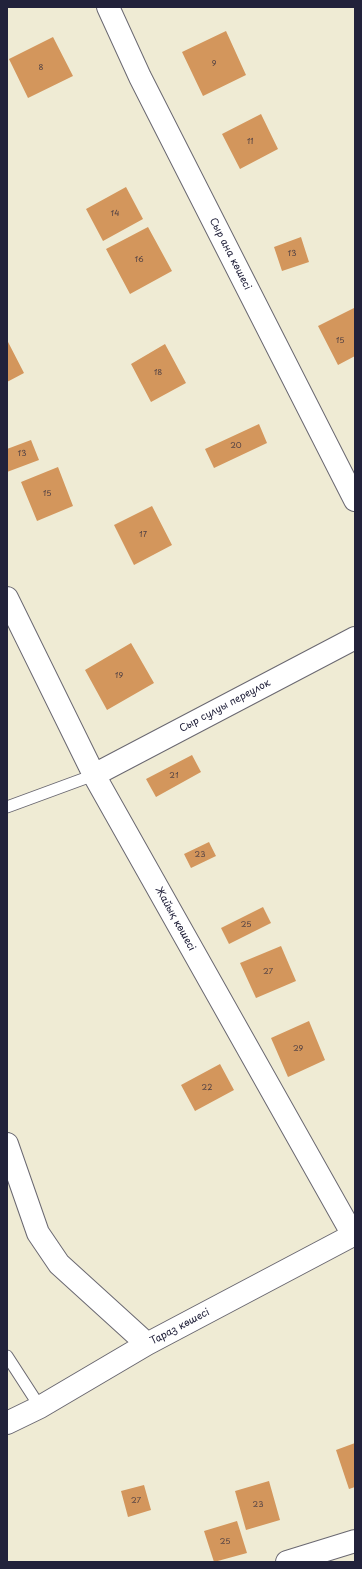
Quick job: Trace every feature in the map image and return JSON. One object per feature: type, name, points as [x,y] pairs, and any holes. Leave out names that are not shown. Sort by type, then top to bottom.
[{"type":"street","name":"Сыр ана көшесі","points":[[108,7],[140,77],[355,500]]},
{"type":"street","name":"Жайық көшесі","points":[[7,598],[94,775],[354,1234]]},
{"type":"street","name":"Сыр сулуы переулок","points":[[94,775],[355,638]]},
{"type":"street","points":[[7,1144],[38,1233],[59,1264],[147,1344]]},
{"type":"street","name":"Тараз көшесі","points":[[7,1423],[40,1408],[147,1344],[354,1234]]},
{"type":"street","points":[[287,1562],[355,1541]]},
{"type":"lane","points":[[7,807],[94,775]]},
{"type":"lane","points":[[7,1356],[40,1408]]},
{"type":"building","points":[[226,31],[246,75],[203,96],[182,52]]},
{"type":"building","points":[[53,37],[73,76],[28,98],[9,59]]},
{"type":"building","points":[[261,114],[278,149],[240,169],[222,134]]},
{"type":"building","points":[[126,187],[143,219],[103,241],[86,209]]},
{"type":"building","points":[[148,227],[172,271],[130,294],[106,249]]},
{"type":"building","points":[[301,237],[309,262],[282,271],[274,247]]},
{"type":"building","points":[[354,308],[355,356],[338,365],[318,326]]},
{"type":"building","points":[[7,340],[24,373],[7,382]]},
{"type":"building","points":[[165,344],[186,383],[151,402],[131,364]]},
{"type":"building","points":[[259,424],[267,443],[214,468],[205,449]]},
{"type":"building","points":[[31,440],[39,460],[7,472],[7,449]]},
{"type":"building","points":[[58,467],[73,506],[37,521],[21,482]]},
{"type":"building","points":[[152,506],[172,545],[134,565],[114,525]]},
{"type":"building","points":[[131,643],[154,683],[107,710],[85,670]]},
{"type":"building","points":[[192,755],[201,772],[156,797],[146,779]]},
{"type":"building","points":[[209,842],[216,856],[191,868],[184,854]]},
{"type":"building","points":[[263,907],[271,923],[229,944],[221,928]]},
{"type":"building","points":[[281,946],[296,981],[256,998],[240,963]]},
{"type":"building","points":[[309,1021],[325,1060],[288,1077],[271,1038]]},
{"type":"building","points":[[220,1064],[234,1090],[195,1111],[181,1085]]},
{"type":"building","points":[[355,1443],[355,1487],[349,1489],[336,1450]]},
{"type":"building","points":[[269,1481],[280,1520],[246,1530],[235,1491]]},
{"type":"building","points":[[144,1485],[151,1510],[128,1517],[121,1491]]},
{"type":"building","points":[[237,1521],[247,1553],[214,1562],[204,1531]]}]
